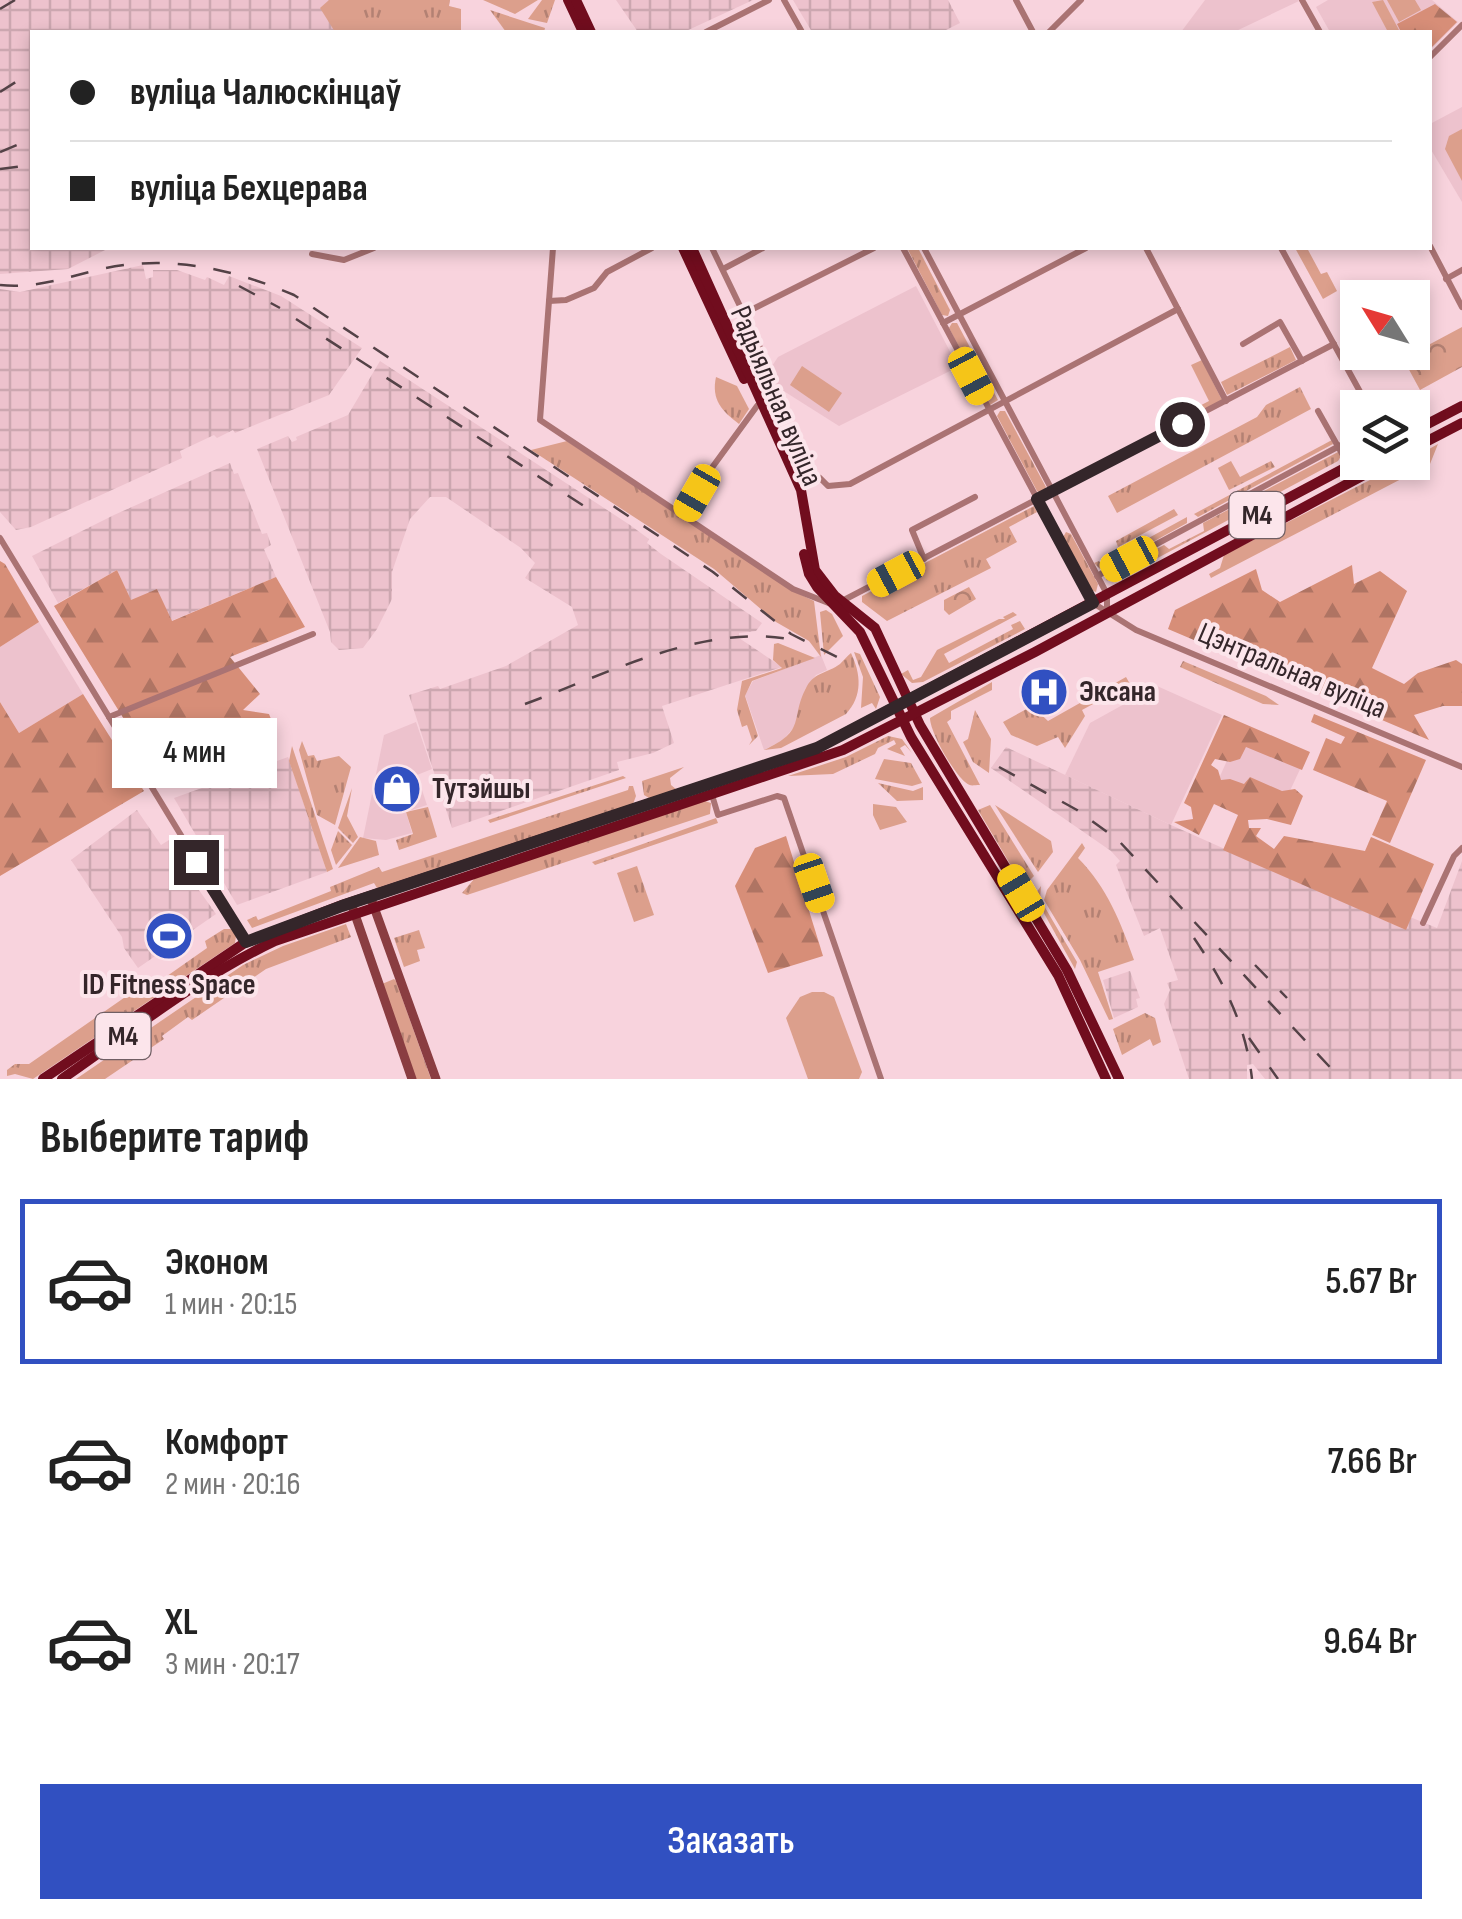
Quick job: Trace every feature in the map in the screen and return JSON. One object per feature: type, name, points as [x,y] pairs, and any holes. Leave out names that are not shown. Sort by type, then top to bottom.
[{"type":"main road","points":[[568,0],[582,30]]},
{"type":"main road","points":[[576,0],[591,30]]},
{"type":"main road","name":"Радыяльная вуліца","points":[[684,250],[795,492],[809,574],[839,603],[875,628],[915,714],[1068,970],[1119,1079]]},
{"type":"main road","name":"Радыяльная вуліца","points":[[693,250],[801,490],[814,570],[860,632],[902,720],[1058,975],[1106,1079]]},
{"type":"main road","points":[[1430,423],[1462,406]]},
{"type":"main road","points":[[1430,440],[1462,423]]},
{"type":"main road","name":"М4","points":[[372,902],[817,748],[1340,470]]},
{"type":"main road","points":[[1345,485],[1347,480]]},
{"type":"main road","name":"М4","points":[[43,1079],[246,942],[843,750],[1354,480]]},
{"type":"main road","points":[[712,794],[711,787],[720,779]]},
{"type":"main road","points":[[372,902],[436,1079]]},
{"type":"main road","points":[[353,908],[412,1079]]},
{"type":"main road","name":"М4","points":[[62,1079],[244,955],[353,908]]},
{"type":"main road","points":[[244,955],[246,942]]},
{"type":"main road","points":[[378,979],[398,972]]},
{"type":"street","points":[[710,30],[769,0]]},
{"type":"street","points":[[784,0],[801,30]]},
{"type":"street","points":[[1016,0],[1032,30]]},
{"type":"street","points":[[1051,30],[1081,0]]},
{"type":"street","points":[[1313,0],[1304,2],[1319,30]]},
{"type":"street","points":[[1432,54],[1462,25]]},
{"type":"street","points":[[312,254],[344,260],[369,250]]},
{"type":"street","points":[[552,250],[540,420],[793,588],[816,600],[839,603],[1334,344]]},
{"type":"street","points":[[549,301],[566,300],[594,288],[607,272],[648,250]]},
{"type":"street","points":[[713,250],[764,356]]},
{"type":"street","points":[[723,269],[759,250]]},
{"type":"street","points":[[743,314],[870,250]]},
{"type":"street","name":"Цэнтральная вуліца","points":[[905,250],[1093,603],[1136,630],[1462,767]]},
{"type":"street","points":[[925,250],[1107,594],[1107,612]]},
{"type":"street","points":[[942,323],[1082,250]]},
{"type":"street","points":[[1147,250],[1226,401]]},
{"type":"street","points":[[1282,250],[1360,390]]},
{"type":"street","points":[[1432,250],[1462,307]]},
{"type":"street","points":[[1446,279],[1462,270]]},
{"type":"street","points":[[820,478],[828,486],[850,484],[1178,309]]},
{"type":"street","points":[[1243,344],[1280,322],[1302,361]]},
{"type":"street","points":[[684,516],[710,470],[757,406]]},
{"type":"street","points":[[1097,576],[1338,446],[1318,411]]},
{"type":"street","points":[[924,559],[912,530],[975,497]]},
{"type":"street","points":[[0,538],[246,942]]},
{"type":"street","points":[[109,717],[313,634]]},
{"type":"street","points":[[712,794],[718,814],[777,796],[784,798],[882,1079]]},
{"type":"street","points":[[1424,923],[1454,856],[1462,848]]},
{"type":"shaded area","points":[[0,0],[450,0],[446,30],[30,30],[30,250],[105,250],[68,269],[0,274]]},
{"type":"shaded area","points":[[616,0],[753,0],[688,30],[637,30]]},
{"type":"shaded area","points":[[793,0],[948,0],[960,23],[946,30],[811,30]]},
{"type":"shaded area","points":[[1205,0],[1299,1],[1238,30],[1182,30]]},
{"type":"shaded area","points":[[1328,0],[1432,0],[1458,22],[1432,48],[1432,30],[1329,30],[1316,7]]},
{"type":"shaded area","points":[[1462,107],[1462,202],[1432,151],[1432,123]]},
{"type":"shaded area","points":[[143,265],[146,279],[153,277],[153,270],[177,270],[224,285],[229,276],[281,296],[362,348],[329,395],[235,433],[233,430],[217,438],[214,435],[180,451],[182,458],[31,527],[16,530],[0,512],[0,289],[20,292]]},
{"type":"shaded area","points":[[916,286],[958,367],[839,426],[771,383],[772,366],[778,357]]},
{"type":"shaded area","points":[[380,361],[630,525],[661,554],[762,623],[756,631],[739,633],[739,638],[782,667],[662,706],[674,743],[617,762],[619,770],[452,828],[409,695],[438,686],[440,689],[506,666],[578,625],[572,607],[525,578],[535,563],[521,548],[446,497],[430,497],[410,519],[392,572],[392,599],[377,629],[363,648],[339,650],[331,642],[257,449],[288,436],[292,442],[348,415]]},
{"type":"shaded area","points":[[230,463],[234,474],[238,473],[262,534],[267,533],[271,545],[264,549],[276,577],[171,621],[131,601],[117,570],[58,603],[32,556]]},
{"type":"shaded area","points":[[39,622],[83,694],[19,733],[0,702],[0,647]]},
{"type":"shaded area","points":[[821,655],[827,670],[816,675],[805,689],[797,724],[783,740],[764,750],[745,695],[753,681]]},
{"type":"shaded area","points":[[1157,686],[1222,715],[1171,825],[1065,775],[1090,723]]},
{"type":"shaded area","name":"Тутэйшы","points":[[416,722],[432,769],[417,775],[427,805],[406,812],[412,833],[386,840],[363,838],[384,735]]},
{"type":"shaded area","points":[[1237,738],[1302,765],[1281,810],[1217,783]]},
{"type":"shaded area","points":[[1006,747],[1404,929],[1410,917],[1437,928],[1462,861],[1462,1079],[1265,1079],[1253,1064],[1247,1065],[1247,1079],[1189,1079],[1164,1004],[1170,990],[1167,983],[1178,980],[1160,928],[1144,936],[1116,865],[1120,861],[1111,851],[991,768]]},
{"type":"shaded area","points":[[288,757],[327,872],[237,905],[174,798]]},
{"type":"shaded area","points":[[137,810],[161,845],[169,840],[169,848],[216,914],[138,968],[71,860]]},
{"type":"shaded area","points":[[1130,971],[1140,998],[1136,999],[1138,1007],[1114,1018],[1103,980]]},
{"type":"green space","points":[[329,0],[450,0],[449,6],[461,9],[461,30],[334,30],[320,8]]},
{"type":"green space","points":[[483,0],[538,0],[515,14]]},
{"type":"green space","points":[[542,0],[555,0],[547,23],[528,19]]},
{"type":"green space","points":[[1383,0],[1399,30],[1387,30],[1372,2]]},
{"type":"green space","points":[[1387,0],[1415,0],[1421,10],[1399,22]]},
{"type":"green space","points":[[1435,4],[1457,22],[1432,47],[1432,30],[1400,30],[1397,24]]},
{"type":"green space","points":[[490,10],[545,28],[544,30],[505,30]]},
{"type":"green space","points":[[1462,129],[1462,181],[1445,149],[1449,136]]},
{"type":"green space","points":[[908,250],[919,250],[950,310],[948,316],[942,315]]},
{"type":"green space","points":[[1296,250],[1308,250],[1321,274],[1327,272],[1337,291],[1323,299]]},
{"type":"green space","points":[[957,323],[998,400],[990,405],[949,328]]},
{"type":"green space","points":[[1462,327],[1462,367],[1420,390],[1409,370],[1430,370],[1430,344]]},
{"type":"green space","points":[[1290,347],[1296,360],[1227,395],[1221,382]]},
{"type":"green space","points":[[1202,360],[1222,400],[1183,421],[1180,416],[1209,401],[1191,365]]},
{"type":"green space","points":[[802,366],[842,393],[829,412],[790,385]]},
{"type":"green space","points":[[716,377],[737,386],[749,409],[739,424],[719,404]]},
{"type":"green space","points":[[1300,387],[1311,409],[1117,513],[1108,496],[1257,417],[1266,405]]},
{"type":"green space","points":[[1005,411],[1046,487],[1042,494],[997,416]]},
{"type":"green space","points":[[1332,440],[1333,444],[1198,517],[1194,514]]},
{"type":"green space","points":[[567,441],[789,589],[814,601],[821,657],[809,641],[776,622],[714,569],[531,450]]},
{"type":"green space","points":[[1338,452],[1340,455],[1338,461],[1113,582],[1106,580],[1107,575],[1164,545],[1169,549],[1204,531],[1203,523]]},
{"type":"green space","points":[[1231,461],[1240,477],[1271,461],[1275,467],[1229,490],[1218,468]]},
{"type":"green space","points":[[1370,480],[1399,480],[1211,578],[1209,574],[1220,568],[1224,555]]},
{"type":"green space","points":[[1034,506],[1037,512],[1009,527],[1017,542],[986,559],[991,568],[887,621],[862,602],[862,596]]},
{"type":"green space","points":[[1174,509],[1178,515],[1118,547],[1116,541]]},
{"type":"green space","points":[[1187,517],[1187,523],[1106,568],[1100,569],[1094,563],[1101,564]]},
{"type":"green space","points":[[1066,532],[1071,534],[1098,584],[1096,592],[1088,589],[1062,539]]},
{"type":"green space","points":[[0,561],[39,622],[0,647]]},
{"type":"green space","points":[[1352,565],[1354,584],[1380,571],[1407,591],[1372,668],[1404,684],[1418,673],[1456,660],[1462,664],[1462,706],[1443,706],[1414,715],[1429,740],[1168,629],[1175,610],[1256,569],[1262,590],[1280,602]]},
{"type":"green space","points":[[117,570],[131,600],[157,589],[172,621],[276,577],[305,627],[230,657],[260,694],[243,710],[269,714],[275,729],[164,784],[54,606]]},
{"type":"green space","points":[[969,587],[976,599],[949,615],[944,610],[944,600]]},
{"type":"green space","points":[[826,610],[843,636],[824,655],[820,612]]},
{"type":"green space","points":[[1013,612],[1017,615],[944,654],[949,663],[1013,629],[1011,625],[1020,621],[1025,629],[923,682],[912,683],[901,674],[908,670],[913,680],[921,677],[937,650]]},
{"type":"green space","points":[[774,644],[815,658],[752,681],[745,696],[758,736],[749,745],[752,740],[747,725],[742,727],[737,710],[742,681],[782,668],[773,660]]},
{"type":"green space","points":[[854,652],[860,654],[880,697],[876,709],[872,703],[861,708],[863,677]]},
{"type":"green space","points":[[851,653],[859,685],[846,714],[781,748],[764,750],[792,730],[810,681]]},
{"type":"green space","points":[[1183,661],[1279,705],[1263,704],[1180,667]]},
{"type":"green space","points":[[1126,677],[1130,684],[1082,710],[1085,716],[1065,748],[1058,737],[1037,746],[1011,735],[1003,722],[1032,706],[1048,721]]},
{"type":"green space","points":[[992,682],[992,690],[951,711],[947,722],[980,785],[970,785],[949,761],[930,718]]},
{"type":"green space","points":[[83,694],[144,791],[0,876],[0,702],[19,733]]},
{"type":"green space","points":[[975,710],[991,739],[989,773],[973,762],[963,742],[968,739]]},
{"type":"green space","points":[[1314,714],[1426,760],[1390,843],[1372,835],[1387,801],[1313,770],[1326,738],[1341,744],[1345,737],[1311,722]]},
{"type":"green space","points":[[1224,715],[1310,752],[1302,770],[1246,747],[1240,759],[1215,759],[1211,765],[1218,770],[1221,780],[1244,784],[1250,777],[1282,791],[1295,789],[1303,796],[1291,825],[1267,819],[1248,820],[1249,828],[1261,828],[1256,836],[1274,849],[1284,836],[1365,851],[1371,837],[1434,864],[1406,930],[1223,850],[1238,815],[1214,804],[1199,835],[1174,822],[1193,819],[1191,807],[1184,803]]},
{"type":"green space","points":[[888,736],[902,739],[912,753],[905,745],[900,748],[905,756],[887,749],[896,744],[894,740],[833,774],[788,776],[846,757]]},
{"type":"green space","points":[[302,741],[308,756],[314,755],[317,761],[339,756],[351,767],[335,825],[317,815],[299,750]]},
{"type":"green space","points":[[292,746],[333,869],[327,872],[289,761]]},
{"type":"green space","points":[[884,759],[911,763],[922,783],[912,786],[875,779]]},
{"type":"green space","points":[[684,767],[670,778],[677,790],[649,798],[644,795],[642,781]]},
{"type":"green space","points":[[626,778],[490,823],[488,820]]},
{"type":"green space","points":[[878,783],[913,791],[923,787],[923,800],[897,801]]},
{"type":"green space","points":[[633,786],[636,796],[633,804],[377,888],[374,883],[252,928],[247,920],[256,916],[258,920],[331,891],[330,887],[379,867],[382,872],[628,790]]},
{"type":"green space","points":[[352,788],[347,816],[358,837],[353,843],[338,828]]},
{"type":"green space","points":[[705,801],[711,803],[710,814],[467,895],[462,893],[475,878]]},
{"type":"green space","points":[[873,804],[896,807],[907,822],[880,830]]},
{"type":"green space","points":[[990,805],[1034,876],[1029,881],[1020,881],[978,810]]},
{"type":"green space","points":[[995,805],[1051,841],[1053,852],[1038,872]]},
{"type":"green space","points":[[428,807],[437,837],[399,850],[396,840],[413,834],[406,812]]},
{"type":"green space","points":[[716,818],[718,823],[595,865],[592,862]]},
{"type":"green space","points":[[338,831],[352,845],[336,865],[331,850]]},
{"type":"green space","points":[[786,836],[823,956],[768,973],[735,886],[755,848]]},
{"type":"green space","points":[[360,837],[376,841],[379,855],[338,868]]},
{"type":"green space","points":[[1082,843],[1085,848],[1078,858],[1105,893],[1134,960],[1098,972],[1113,1019],[1109,1020],[1080,960],[1044,900],[1047,890]]},
{"type":"green space","points":[[637,866],[654,915],[634,922],[617,873]]},
{"type":"green space","points":[[1041,886],[1040,899],[1077,962],[1075,969],[1036,899]]},
{"type":"green space","points":[[346,924],[351,937],[266,969],[192,1020],[188,1017],[162,1036],[164,1039],[105,1079],[76,1079],[243,965]]},
{"type":"green space","points":[[231,929],[235,943],[33,1079],[7,1076],[7,1070],[15,1064],[29,1064],[154,977],[160,981],[207,948],[205,941]]},
{"type":"green space","points":[[419,930],[425,948],[417,950],[420,961],[404,967],[394,938]]},
{"type":"green space","points":[[394,979],[431,1079],[415,1079],[382,984]]},
{"type":"green space","points":[[812,992],[834,997],[862,1072],[859,1079],[808,1079],[786,1018],[800,997]]},
{"type":"green space","points":[[1145,1013],[1155,1018],[1161,1042],[1153,1046],[1150,1039],[1122,1055],[1113,1029]]},
{"type":"railway","points":[[0,9],[15,0]]},
{"type":"railway","points":[[0,92],[22,78]]},
{"type":"railway","points":[[0,152],[24,142]]},
{"type":"railway","points":[[0,169],[30,165]]},
{"type":"railway","points":[[0,285],[40,283],[106,268],[155,263],[225,272],[294,295],[713,572],[791,634],[851,664]]},
{"type":"railway","points":[[239,286],[280,308]]},
{"type":"railway","points":[[296,319],[590,510]]},
{"type":"railway","points":[[525,704],[692,644],[761,636],[794,640]]},
{"type":"railway","points":[[999,767],[1077,810],[1118,840],[1341,1079]]},
{"type":"railway","points":[[1194,938],[1232,1005],[1245,1040],[1252,1079]]},
{"type":"railway","points":[[1255,965],[1287,998]]},
{"type":"railway","points":[[1249,1038],[1278,1079]]},
{"type":"place","name":"Эксана","points":[[1044,692]]},
{"type":"place","name":"Тутэйшы","points":[[397,789]]},
{"type":"place","name":"ID Fitness Space","points":[[169,936]]},
{"type":"route","points":[[196,862],[246,942],[294,922],[817,748],[1093,603],[1037,499],[1182,424]]}]
